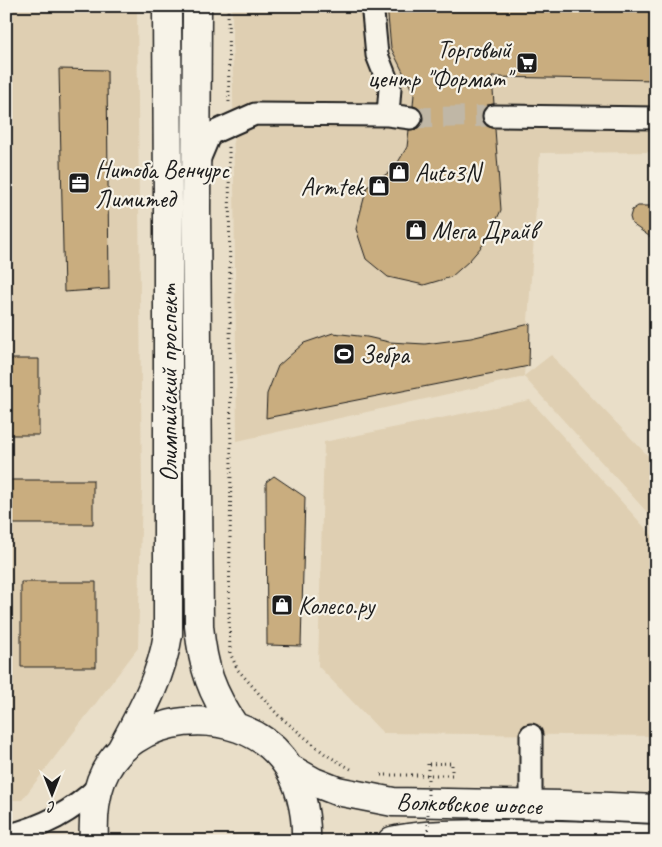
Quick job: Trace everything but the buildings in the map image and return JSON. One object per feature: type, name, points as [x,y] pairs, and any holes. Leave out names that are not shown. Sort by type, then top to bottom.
[{"type":"main road","name":"Олимпийский проспект","points":[[121,750],[160,672],[168,634],[166,6]]},
{"type":"main road","name":"Олимпийский проспект","points":[[197,6],[196,168],[199,626],[205,665],[211,685],[219,703],[235,727]]},
{"type":"main road","points":[[94,841],[95,808],[100,786],[110,764],[121,750],[143,734],[158,727],[176,722],[196,721],[235,727],[255,735],[282,758],[300,794],[304,810],[306,841]]},
{"type":"main road","name":"Волковское шоссе","points":[[288,768],[314,782],[337,791],[393,802],[656,810]]},
{"type":"main road","name":"Волковское шоссе","points":[[392,841],[411,836],[430,835],[656,839]]},
{"type":"street","points":[[375,6],[373,13],[377,55],[390,88],[388,115]]},
{"type":"street","points":[[196,168],[210,134],[255,114],[388,115],[411,118]]},
{"type":"street","points":[[494,116],[656,118]]},
{"type":"street","points":[[531,734],[531,805]]},
{"type":"street","points":[[6,836],[37,827],[58,818],[75,808],[100,786]]},
{"type":"path","points":[[228,6],[231,460],[228,616],[230,653],[238,670],[278,715],[325,754],[352,770]]},
{"type":"path","points":[[375,774],[452,775],[452,763],[428,764],[428,841]]},
{"type":"shaded area","points":[[6,6],[137,6],[142,488],[138,648],[22,800],[6,800]]},
{"type":"shaded area","points":[[232,6],[656,6],[656,152],[540,153],[524,376],[551,355],[654,462],[656,461],[656,522],[524,377],[237,441]]},
{"type":"shaded area","points":[[530,400],[656,540],[656,736],[383,733],[318,666],[324,442]]},
{"type":"tunnel","points":[[411,118],[494,116]]},
{"type":"place","name":"Торговый центр \"Формат\"","points":[[527,63]]},
{"type":"place","name":"Auto3N","points":[[399,172]]},
{"type":"place","name":"Нитоба Венчурс Лимитед","points":[[79,183]]},
{"type":"place","name":"Armtek","points":[[379,186]]},
{"type":"place","name":"Мега Драйв","points":[[416,230]]},
{"type":"place","name":"Зебра","points":[[344,354]]},
{"type":"place","name":"Колесо.ру","points":[[282,605]]}]
